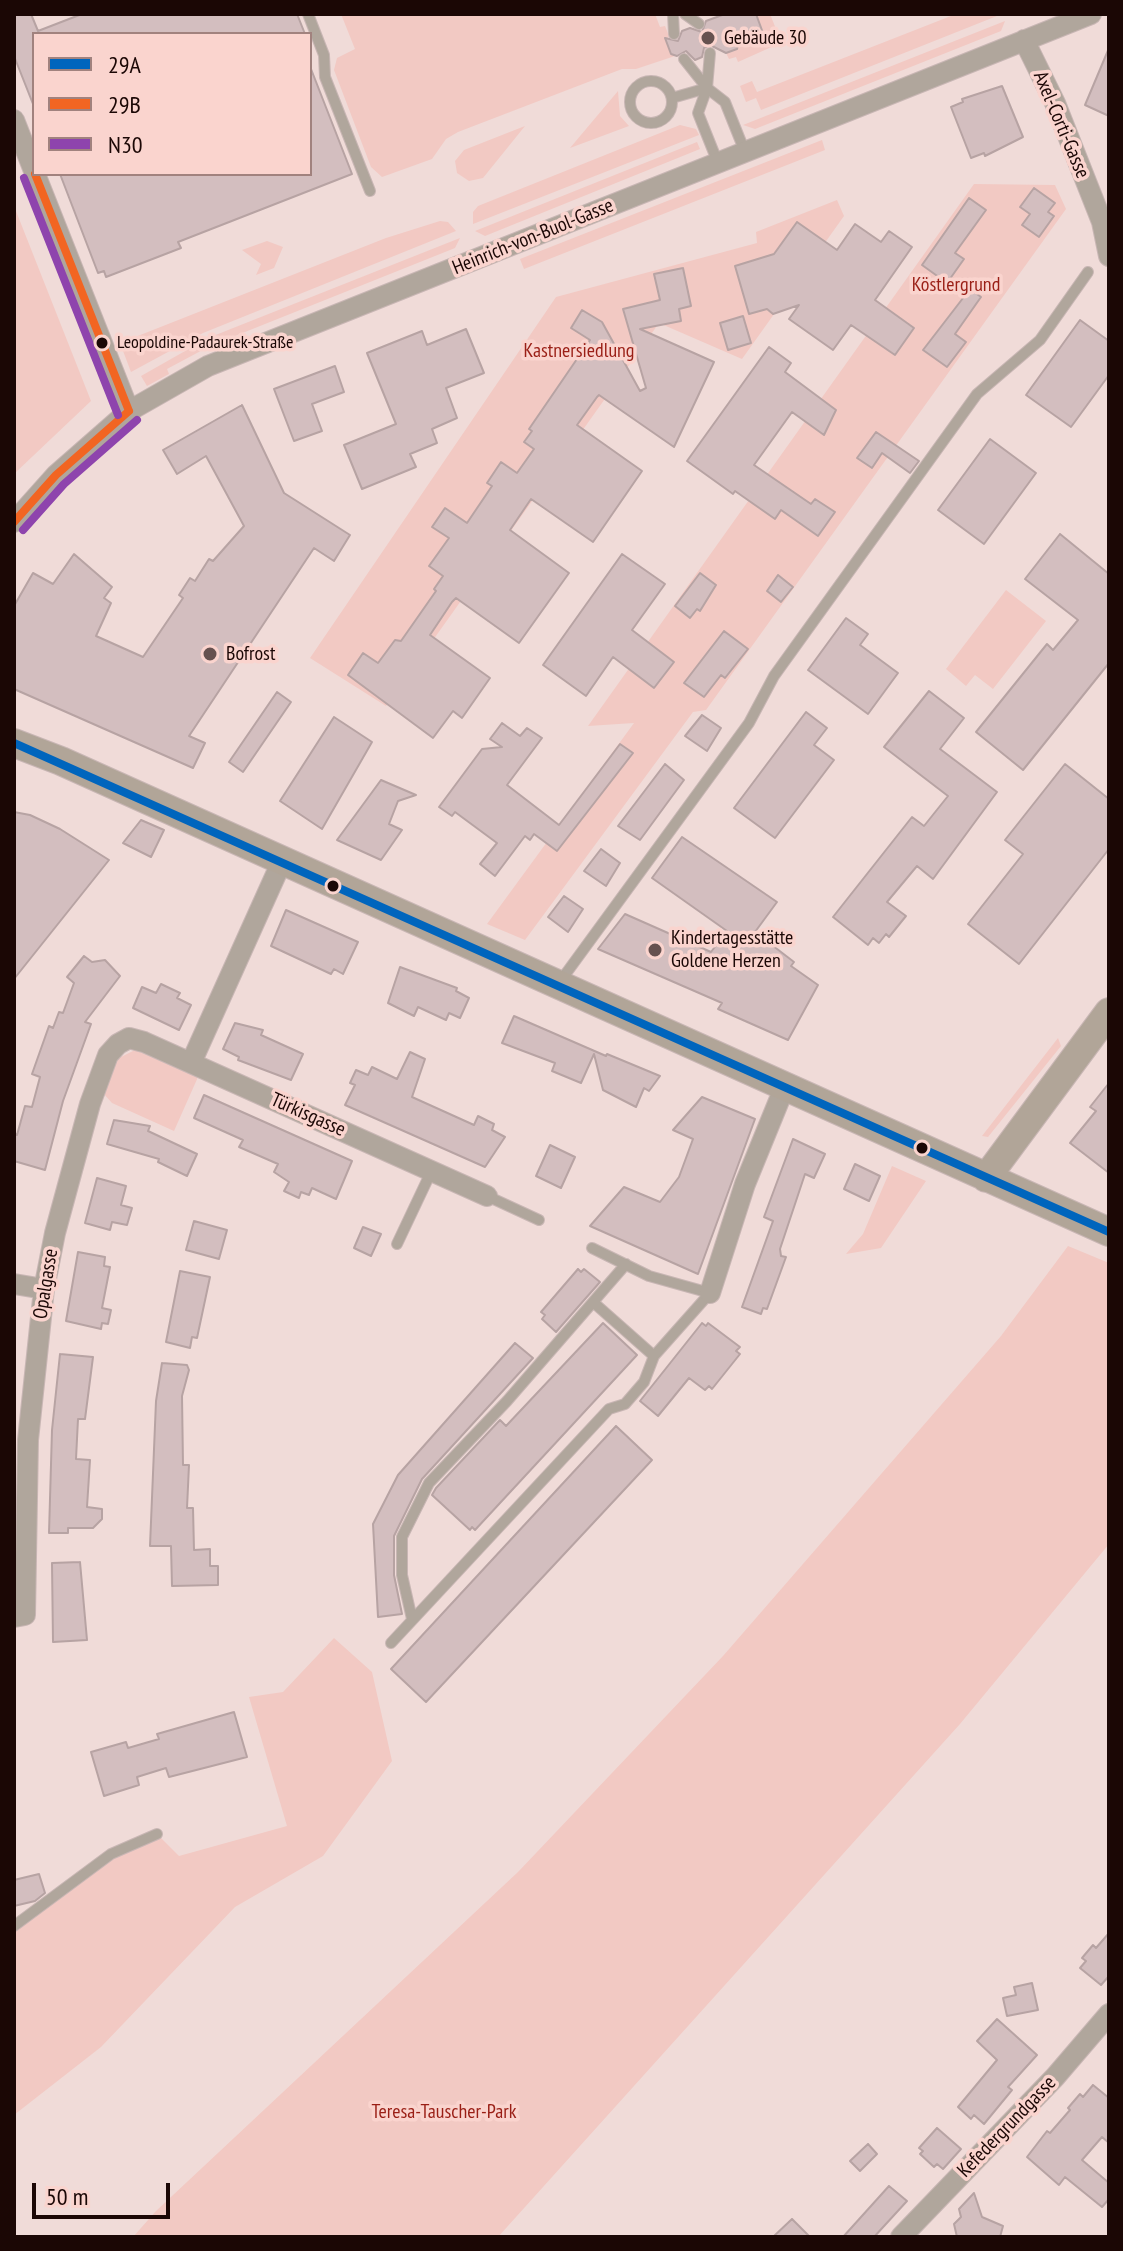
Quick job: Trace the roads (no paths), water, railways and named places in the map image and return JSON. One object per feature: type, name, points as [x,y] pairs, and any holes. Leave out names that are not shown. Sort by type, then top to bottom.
[{"type":"main road","points":[[14,743],[61,761],[1109,1232]]},
{"type":"main road","points":[[986,1178],[1109,1012]]},
{"type":"street","name":"Heinrich-von-Buol-Gasse","points":[[14,522],[56,475],[129,411],[208,366],[1091,14]]},
{"type":"street","name":"Axel-Corti-Gasse","points":[[1024,40],[1055,103],[1102,222],[1109,256]]},
{"type":"street","points":[[14,120],[32,165]]},
{"type":"street","points":[[37,176],[129,411]]},
{"type":"street","points":[[191,1063],[282,861]]},
{"type":"street","name":"Opalgasse","points":[[20,1616],[31,1393],[44,1289],[55,1233],[108,1055],[129,1038],[191,1063]]},
{"type":"street","name":"Türkisgasse","points":[[191,1063],[487,1196]]},
{"type":"street","points":[[710,1293],[745,1184],[785,1086]]},
{"type":"street","points":[[14,1284],[44,1289]]},
{"type":"street","name":"Kefedergrundgasse","points":[[901,2237],[1046,2087],[1109,2014]]},
{"type":"lane","points":[[308,14],[324,55],[325,77],[370,191]]},
{"type":"lane","points":[[675,14],[678,32]]},
{"type":"lane","points":[[685,14],[699,24]]},
{"type":"lane","points":[[710,53],[707,88],[698,113],[718,163]]},
{"type":"lane","points":[[690,59],[707,88],[725,102],[745,152]]},
{"type":"lane","points":[[651,80],[666,87],[672,98],[667,115],[654,123],[637,118],[630,103],[635,87],[651,80]]},
{"type":"lane","points":[[672,98],[707,88]]},
{"type":"lane","points":[[558,985],[749,723],[774,676],[977,394],[1040,340],[1088,272]]},
{"type":"lane","points":[[397,1244],[429,1168]]},
{"type":"lane","points":[[487,1196],[539,1220]]},
{"type":"lane","points":[[391,1643],[609,1409],[625,1404],[644,1382],[654,1356],[710,1293],[649,1276],[592,1248]]},
{"type":"lane","points":[[412,1619],[402,1575],[402,1537],[429,1483],[626,1264]]},
{"type":"lane","points":[[593,1302],[654,1356]]},
{"type":"lane","points":[[14,1926],[111,1854],[157,1834]]},
{"type":"place","name":"Gebäude 30","points":[[708,38]]},
{"type":"place","name":"Leopoldine-Padaurek-Straße","points":[[102,343]]},
{"type":"place","name":"Bofrost","points":[[210,654]]},
{"type":"place","name":"Kindertagesstätte Goldene Herzen","points":[[655,950]]},
{"type":"park label","name":"Köstlergrund","points":[[956,285]]},
{"type":"park label","name":"Kastnersiedlung","points":[[579,351]]},
{"type":"park label","name":"Teresa-Tauscher-Park","points":[[444,2112]]}]
